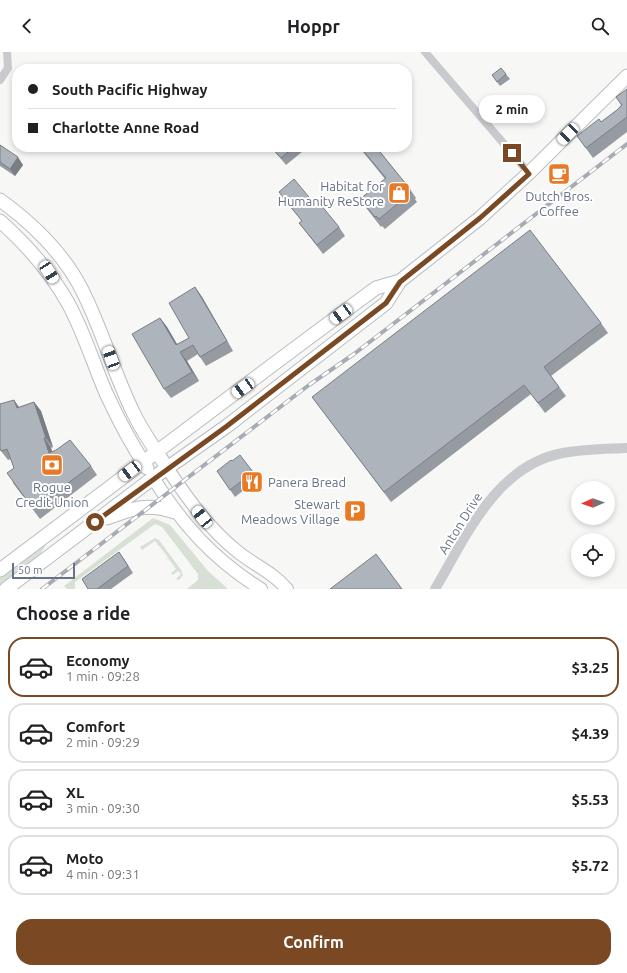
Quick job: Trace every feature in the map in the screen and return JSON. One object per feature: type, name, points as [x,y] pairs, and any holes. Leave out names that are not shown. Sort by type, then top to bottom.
[{"type":"main road","points":[[6,589],[153,478],[227,426],[386,303],[400,282],[480,218],[529,174],[627,76]]},
{"type":"main road","points":[[0,200],[46,240],[63,260],[83,291],[134,414],[167,468],[197,511],[219,536],[239,553],[280,581],[287,589]]},
{"type":"main road","points":[[0,221],[33,252],[49,272],[68,303],[85,338],[106,392],[126,435],[175,512],[205,547],[220,560],[261,589]]},
{"type":"main road","points":[[0,570],[156,451],[376,288],[400,282]]},
{"type":"main road","points":[[95,522],[140,507],[158,507],[175,512]]},
{"type":"street","points":[[0,80],[8,68],[7,52]]},
{"type":"street","points":[[425,52],[529,174]]},
{"type":"street","name":"Anton Drive","points":[[435,589],[472,526],[492,497],[522,471],[535,462],[562,453],[627,448]]},
{"type":"street","points":[[0,560],[17,558]]},
{"type":"shaded area","points":[[153,518],[170,525],[208,571],[228,589],[187,589],[198,580],[198,574],[162,527],[155,524],[75,582],[75,589],[67,589],[64,586]]},
{"type":"shaded area","points":[[155,538],[159,540],[181,570],[183,575],[179,580],[176,579],[181,574],[178,571],[173,575],[171,573],[176,569],[168,558],[163,562],[168,557],[155,541],[142,550],[140,547]]},
{"type":"shaded area","points":[[43,544],[45,546],[39,557],[0,587],[0,577]]},
{"type":"building","points":[[501,68],[506,74],[497,82],[492,75]]},
{"type":"building","points":[[627,89],[627,117],[586,148],[577,136],[599,119],[601,122],[617,110],[622,105],[616,97]]},
{"type":"building","points":[[0,145],[18,157],[10,169],[0,162]]},
{"type":"building","points":[[276,152],[288,152],[281,158]]},
{"type":"building","name":"Habitat for Humanity ReStore","points":[[364,152],[380,152],[410,189],[408,190],[411,193],[379,219],[376,216],[375,217],[360,199],[386,178]]},
{"type":"building","points":[[294,179],[318,208],[321,205],[339,227],[317,245],[299,223],[302,221],[279,192]]},
{"type":"building","points":[[530,230],[601,323],[544,367],[559,387],[538,403],[524,385],[384,492],[312,397]]},
{"type":"building","points":[[195,287],[227,341],[200,357],[193,345],[180,352],[192,372],[164,389],[132,334],[160,318],[176,345],[189,338],[169,303]]},
{"type":"building","name":"Rogue Credit Union","points":[[14,400],[17,408],[34,402],[46,438],[44,438],[49,453],[70,440],[91,466],[33,509],[7,473],[14,468],[7,449],[1,451],[0,448],[0,404]]},
{"type":"building","points":[[240,455],[253,472],[230,490],[217,471]]},
{"type":"building","points":[[119,552],[128,566],[97,589],[88,589],[82,579]]},
{"type":"building","points":[[376,554],[402,589],[330,589]]},
{"type":"railway","points":[[42,589],[309,385],[354,354],[627,144]]},
{"type":"place","name":"Dutch Bros. Coffee","points":[[559,174]]},
{"type":"place","name":"Habitat for Humanity ReStore","points":[[399,193]]},
{"type":"place","name":"Rogue Credit Union","points":[[52,465]]},
{"type":"place","name":"Panera Bread","points":[[252,482]]},
{"type":"place","name":"Stewart Meadows Village","points":[[355,511]]},
{"type":"route","points":[[95,522],[153,478],[227,426],[386,303],[400,282],[443,249],[529,174],[512,153]]}]
